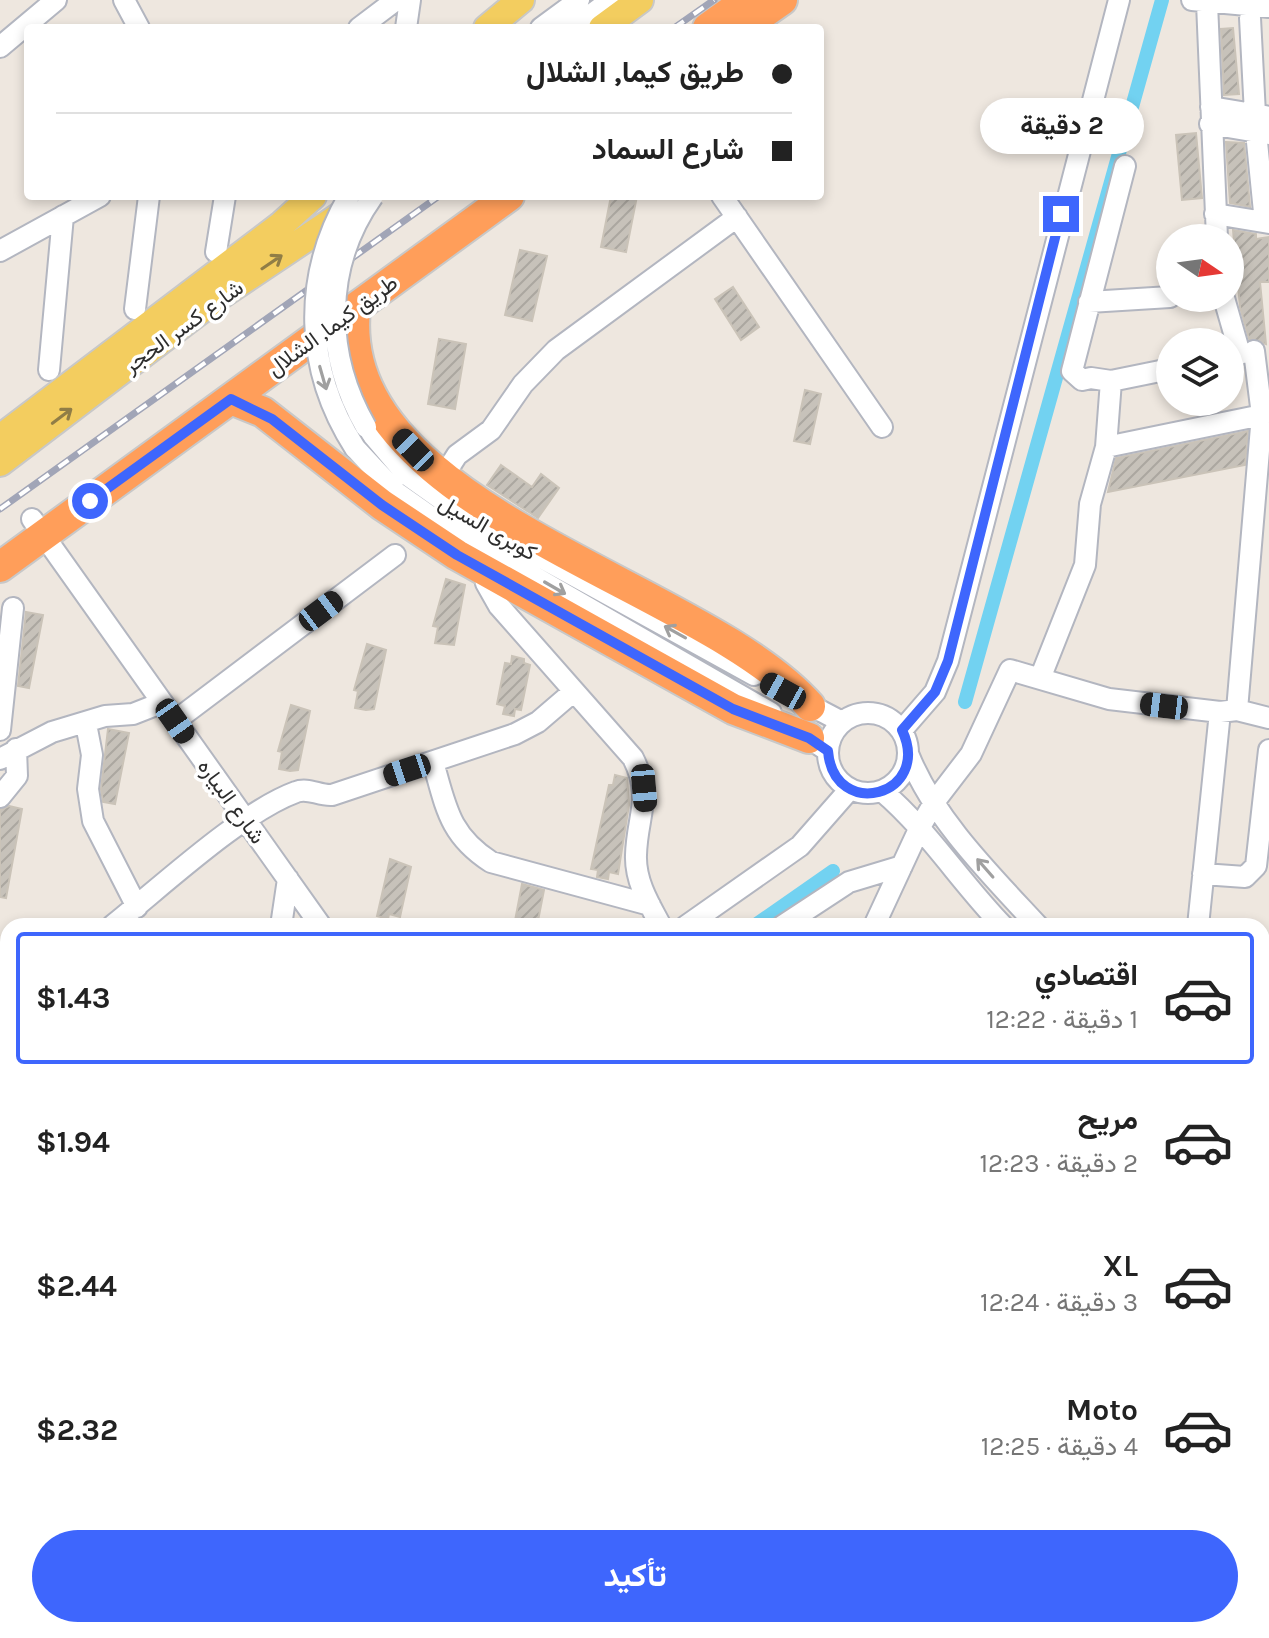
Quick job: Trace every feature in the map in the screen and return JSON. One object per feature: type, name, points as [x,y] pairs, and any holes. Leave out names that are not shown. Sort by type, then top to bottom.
[{"type":"highway","points":[[717,24],[767,2]]},
{"type":"highway","points":[[746,24],[767,2]]},
{"type":"highway","name":"طريق كيما, الشلال","points":[[0,567],[37,527],[472,200]]},
{"type":"highway","name":"طريق كيما, الشلال","points":[[0,542],[37,527],[231,399],[504,200]]},
{"type":"highway","points":[[355,309],[355,355],[371,398],[399,436],[443,477],[488,507],[758,660],[810,706]]},
{"type":"highway","points":[[231,399],[263,412],[394,514],[483,569],[733,709],[818,744]]},
{"type":"main road","points":[[492,24],[521,0]]},
{"type":"main road","points":[[607,24],[640,0]]},
{"type":"main road","name":"شارع كسر الحجر","points":[[0,438],[271,232],[308,200]]},
{"type":"main road","name":"شارع كسر الحجر","points":[[0,463],[217,298],[366,200]]},
{"type":"street","points":[[27,24],[56,0]]},
{"type":"street","points":[[124,0],[137,24]]},
{"type":"street","points":[[364,24],[396,0]]},
{"type":"street","points":[[407,24],[410,0]]},
{"type":"street","points":[[546,24],[579,0]]},
{"type":"street","points":[[578,24],[611,0]]},
{"type":"street","points":[[902,730],[930,699],[948,661],[1012,401],[1119,0]]},
{"type":"street","points":[[1215,214],[1267,222],[1259,10],[1229,2],[1199,2],[1210,115],[1215,214],[1216,224]]},
{"type":"street","points":[[0,47],[24,27]]},
{"type":"street","points":[[1210,115],[1262,124]]},
{"type":"street","points":[[1125,166],[1072,371],[1082,380],[1111,381],[1156,372]]},
{"type":"street","points":[[0,251],[93,200]]},
{"type":"street","points":[[135,309],[149,200]]},
{"type":"street","points":[[216,252],[224,200]]},
{"type":"street","name":"كوبرى السيل","points":[[347,200],[332,228],[320,265],[314,322],[322,379],[336,415],[355,448],[397,493],[434,519],[738,692],[818,744]]},
{"type":"street","name":"كوبرى السيل","points":[[370,200],[343,257],[334,315],[342,373],[366,427],[406,474],[462,514],[842,722]]},
{"type":"street","points":[[725,200],[882,427]]},
{"type":"street","points":[[49,370],[63,216]]},
{"type":"street","points":[[443,477],[457,455],[491,430],[523,384],[547,357],[737,217]]},
{"type":"street","points":[[1089,302],[1156,298]]},
{"type":"street","points":[[1199,918],[1229,711],[1262,415],[1248,353],[1230,312]]},
{"type":"street","points":[[1041,676],[1085,565],[1090,504],[1106,447],[1111,381]]},
{"type":"street","points":[[1106,447],[1262,415]]},
{"type":"street","name":"شارع البياره","points":[[37,527],[315,918]]},
{"type":"street","points":[[175,721],[395,555]]},
{"type":"street","points":[[483,569],[491,595],[633,758],[640,772],[645,805],[638,842],[637,870],[657,918]]},
{"type":"street","points":[[0,730],[13,608]]},
{"type":"street","points":[[878,918],[920,827],[935,801],[971,754],[1010,670],[1041,676],[1072,690],[1109,699],[1269,718]]},
{"type":"street","points":[[123,918],[246,821],[295,792],[305,790],[332,795],[515,734],[538,722],[573,692]]},
{"type":"street","points":[[0,797],[17,776],[8,754],[52,732],[105,716],[133,714],[161,703]]},
{"type":"street","points":[[909,756],[901,777],[882,791],[871,794],[850,789],[833,773],[818,744],[830,740],[842,722],[867,712],[893,720],[902,730],[909,756],[935,801],[980,863],[1031,918]]},
{"type":"street","points":[[86,724],[92,755],[88,789],[93,821],[137,907]]},
{"type":"street","points":[[1203,874],[1250,875],[1264,849],[1269,750]]},
{"type":"street","points":[[433,762],[451,823],[462,839],[483,857],[650,905]]},
{"type":"street","points":[[697,918],[800,846],[850,789]]},
{"type":"street","points":[[882,791],[920,827],[965,887],[995,918]]},
{"type":"street","points":[[794,918],[849,882],[902,866]]},
{"type":"street","points":[[282,918],[288,879]]},
{"type":"building","points":[[1233,28],[1239,94],[1224,95],[1221,29]]},
{"type":"building","points":[[1196,133],[1202,198],[1182,200],[1176,135]]},
{"type":"building","points":[[1226,142],[1244,143],[1250,207],[1230,203]]},
{"type":"building","points":[[610,200],[636,200],[626,252],[601,247]]},
{"type":"building","points":[[1244,232],[1256,234],[1256,239],[1269,237],[1269,282],[1260,282],[1266,344],[1249,339],[1241,312],[1244,312]]},
{"type":"building","points":[[520,250],[547,256],[532,321],[505,315]]},
{"type":"building","points":[[733,287],[759,327],[741,340],[715,299]]},
{"type":"building","points":[[439,339],[466,344],[455,409],[428,404]]},
{"type":"building","points":[[805,390],[821,394],[810,444],[794,441]]},
{"type":"building","points":[[1248,431],[1245,465],[1108,492],[1116,458]]},
{"type":"building","points":[[501,465],[532,487],[541,474],[559,488],[538,518],[487,485]]},
{"type":"building","points":[[446,579],[465,585],[454,645],[435,643],[438,627],[433,626]]},
{"type":"building","points":[[26,612],[43,615],[29,688],[18,686]]},
{"type":"building","points":[[367,644],[386,650],[374,709],[366,710],[355,708],[358,691],[354,690]]},
{"type":"building","points":[[512,656],[524,659],[524,663],[530,665],[521,710],[515,709],[514,716],[503,714],[505,706],[497,704],[505,663],[511,664]]},
{"type":"building","points":[[291,705],[310,711],[298,770],[290,771],[279,769],[282,752],[278,751]]},
{"type":"building","points":[[108,729],[129,733],[115,804],[103,802],[101,789]]},
{"type":"building","points":[[615,775],[627,778],[629,805],[618,874],[609,872],[608,879],[597,877],[598,870],[591,869],[609,785],[613,785]]},
{"type":"building","points":[[9,806],[22,809],[6,898],[0,897],[0,810]]},
{"type":"building","points":[[390,859],[411,867],[400,917],[389,914],[388,918],[377,916]]},
{"type":"building","points":[[522,884],[544,890],[539,918],[516,918]]},
{"type":"waterway","points":[[965,702],[1162,0]]},
{"type":"waterway","points":[[765,918],[833,871]]},
{"type":"railway","points":[[680,24],[714,0]]},
{"type":"railway","points":[[0,509],[433,200]]},
{"type":"route","points":[[90,501],[231,399],[242,402],[263,412],[382,505],[457,555],[733,709],[783,731],[809,738],[828,751],[833,773],[850,789],[871,794],[882,791],[892,786],[907,767],[908,742],[902,730],[935,692],[948,661],[1061,214]]}]
